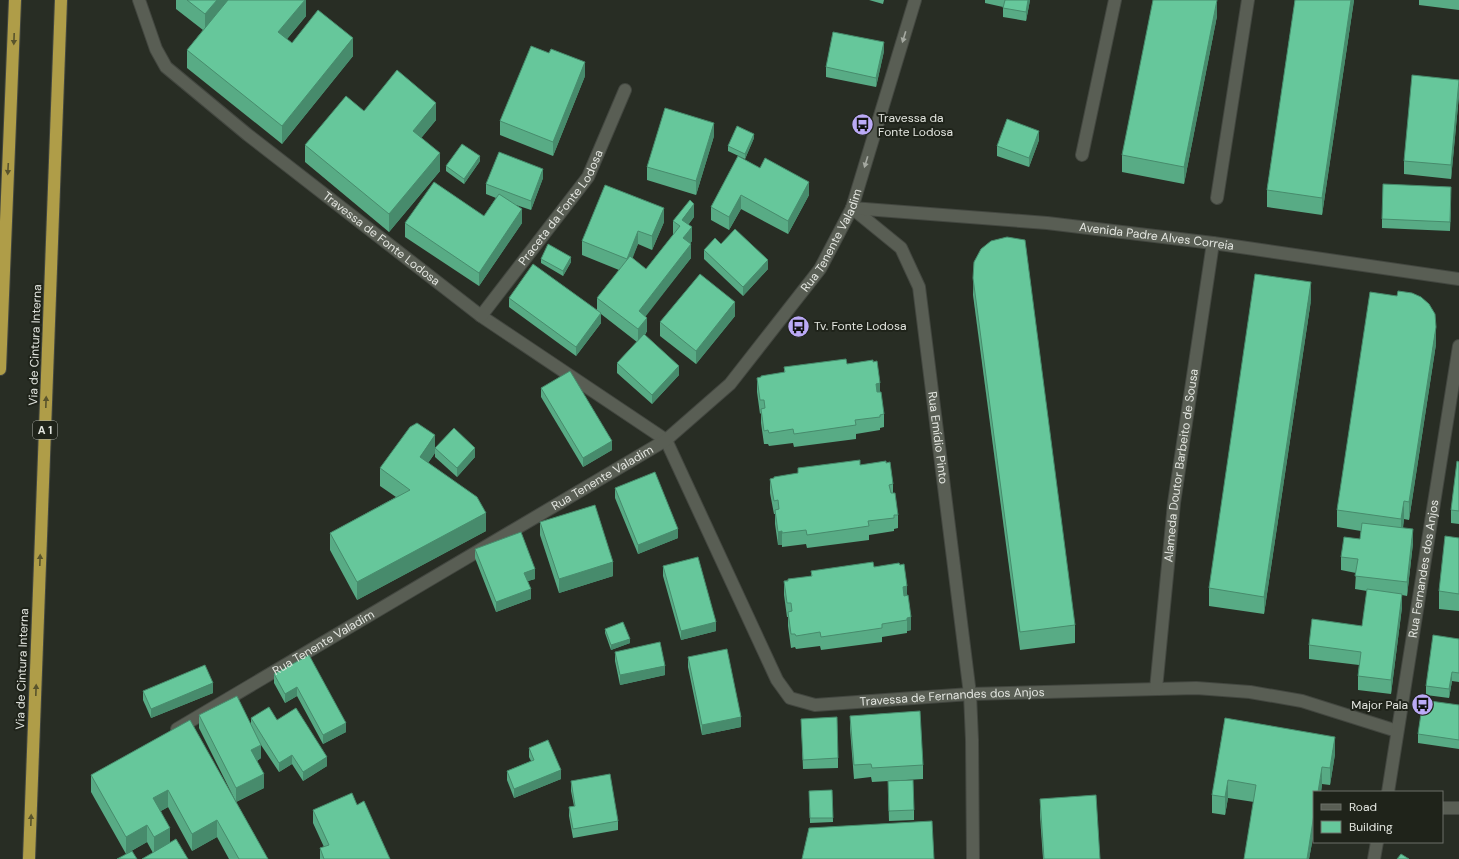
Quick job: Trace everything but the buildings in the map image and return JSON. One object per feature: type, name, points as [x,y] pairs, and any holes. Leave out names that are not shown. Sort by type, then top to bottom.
[{"type":"highway","points":[[0,369],[15,0]]},
{"type":"highway","name":"Via de Cintura Interna","points":[[29,859],[62,0]]},
{"type":"street","name":"Travessa de Fonte Lodosa","points":[[139,0],[156,49],[166,67],[248,134],[481,316],[666,440]]},
{"type":"street","name":"Rua Tenente Valadim","points":[[168,734],[666,440],[730,384],[820,269],[852,208],[915,0]]},
{"type":"street","points":[[1082,155],[1115,0]]},
{"type":"street","points":[[1217,198],[1248,0]]},
{"type":"street","name":"Praceta da Fonte Lodosa","points":[[481,316],[588,177],[625,90]]},
{"type":"street","name":"Avenida Padre Alves Correia","points":[[852,208],[1047,223],[1213,242],[1459,279]]},
{"type":"street","name":"Rua Emídio Pinto","points":[[852,208],[901,248],[919,287],[970,694],[973,859]]},
{"type":"street","name":"Alameda Doutor Barbeito de Sousa","points":[[1156,689],[1174,503],[1213,242]]},
{"type":"street","name":"Rua Fernandes dos Anjos","points":[[1388,791],[1459,346]]},
{"type":"street","name":"Travessa de Fernandes dos Anjos","points":[[666,440],[777,680],[790,698],[814,705],[970,694],[1196,688],[1250,692],[1302,701],[1397,731]]},
{"type":"street","points":[[1443,808],[1459,808]]},
{"type":"street","points":[[1374,859],[1377,843]]},
{"type":"place","name":"Travessa da Fonte Lodosa","points":[[862,125]]},
{"type":"place","name":"Tv. Fonte Lodosa","points":[[798,326]]},
{"type":"place","name":"Major Pala","points":[[1423,705]]}]
